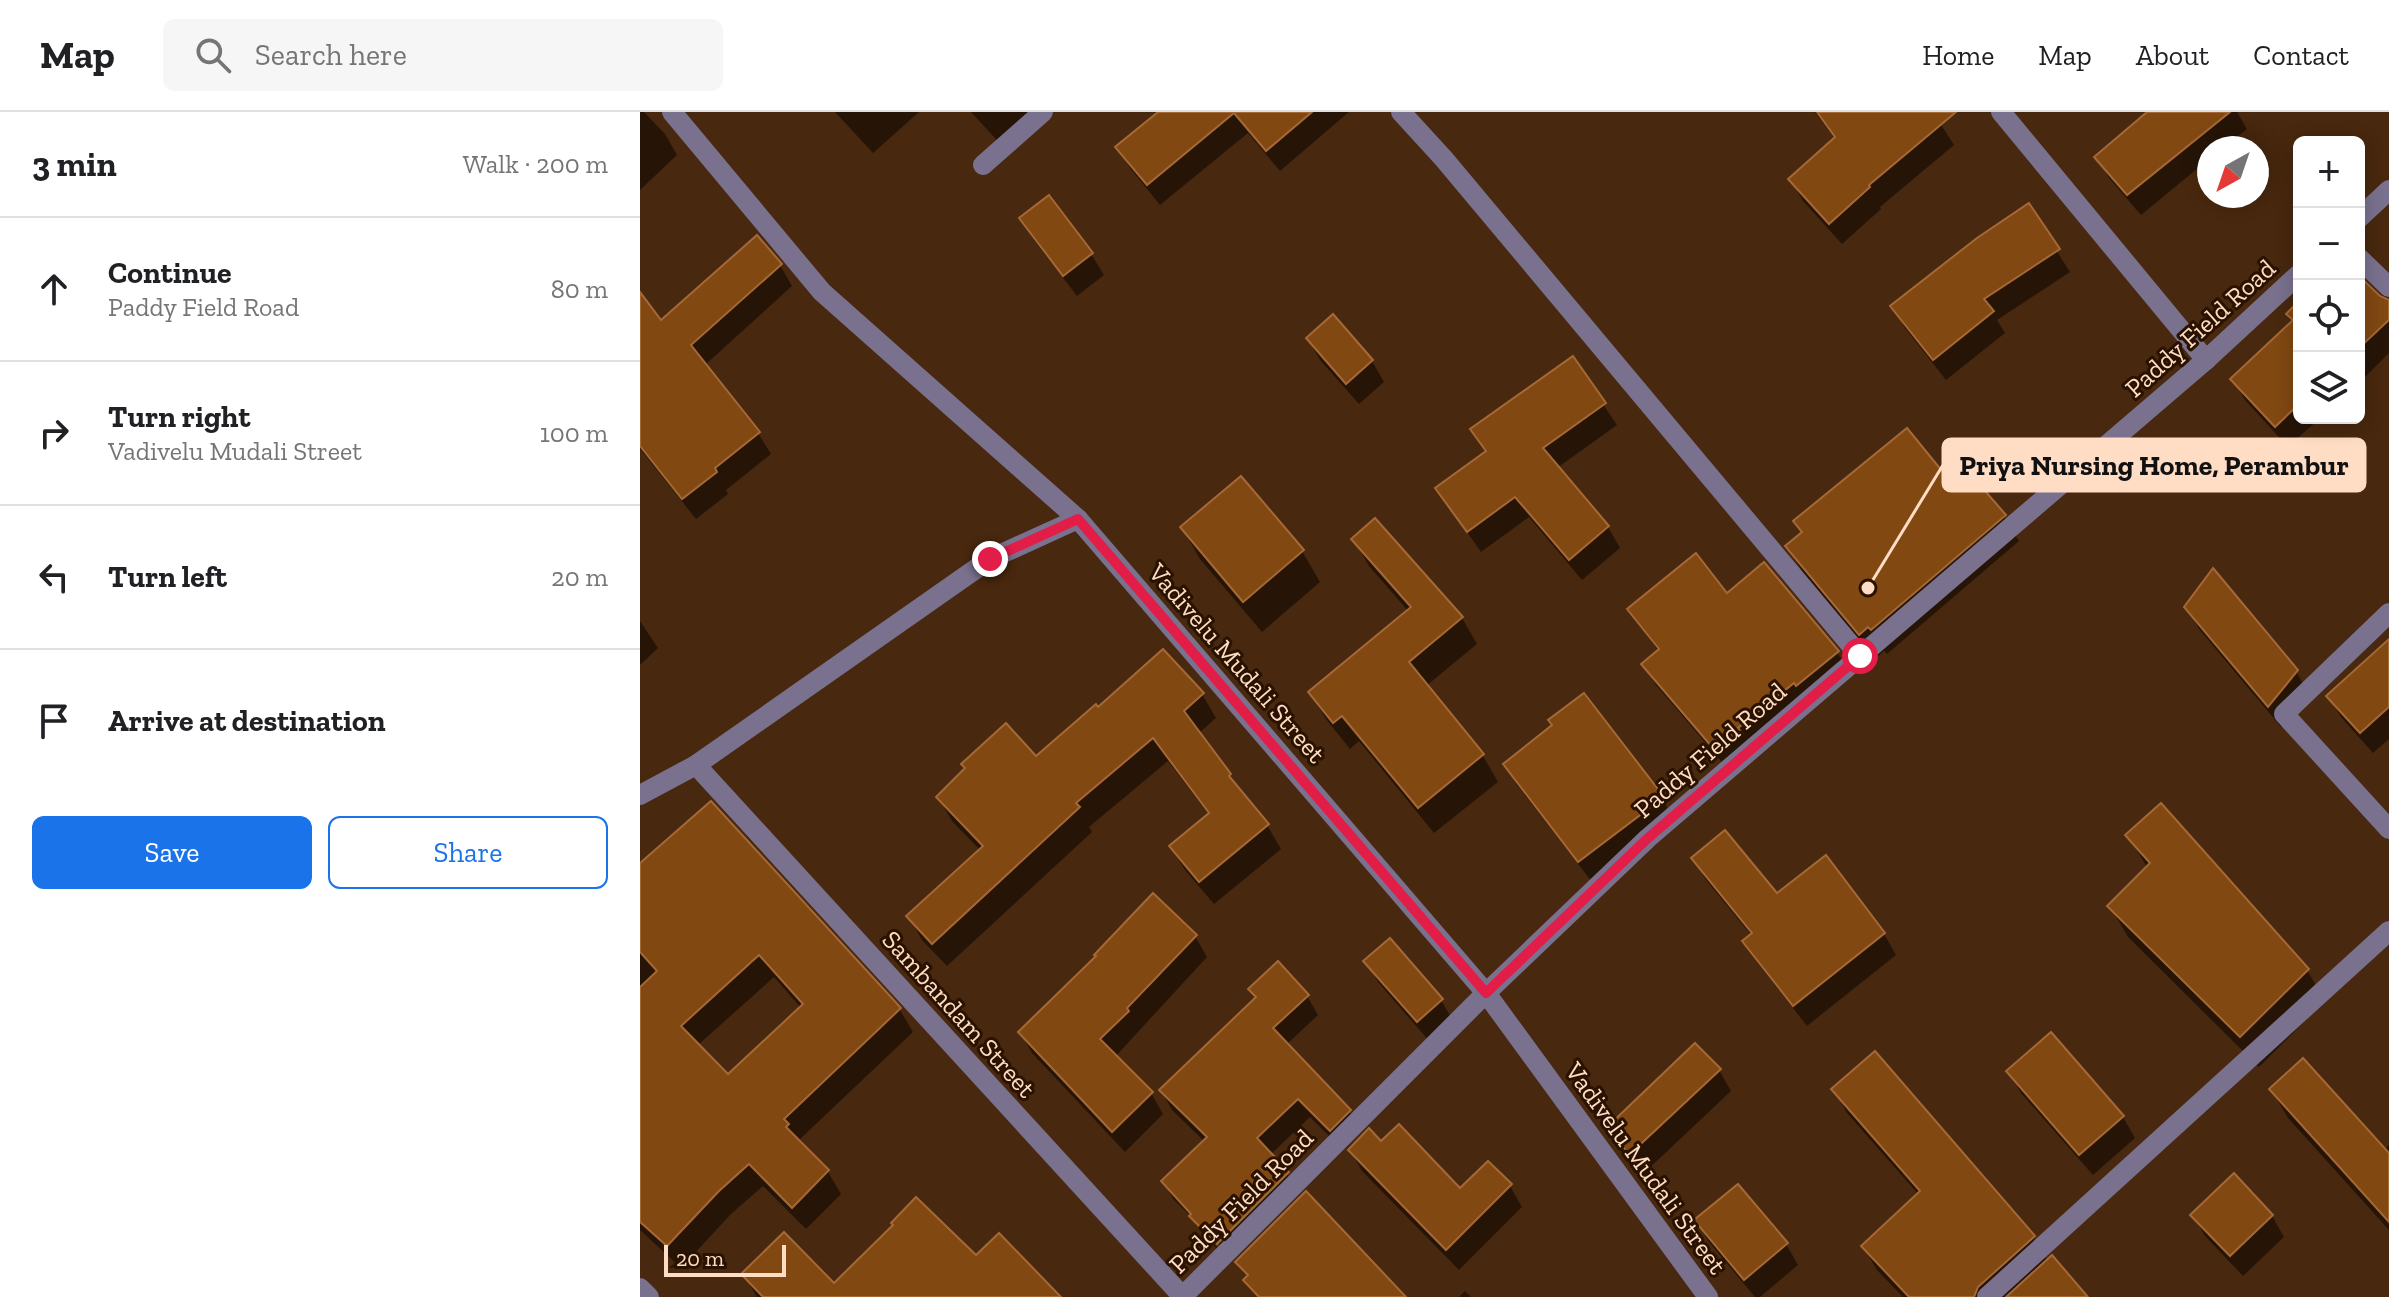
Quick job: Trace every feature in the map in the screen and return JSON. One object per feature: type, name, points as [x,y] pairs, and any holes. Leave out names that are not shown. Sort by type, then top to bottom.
[{"type":"street","name":"Vadivelu Mudali Street","points":[[672,112],[822,292],[1078,519],[1486,993],[1708,1297]]},
{"type":"street","points":[[983,165],[1043,112]]},
{"type":"street","points":[[1401,112],[1444,159],[1860,656]]},
{"type":"street","points":[[2001,112],[2206,360]]},
{"type":"street","points":[[2365,212],[2389,190]]},
{"type":"street","points":[[2365,264],[2389,287]]},
{"type":"street","name":"Paddy Field Road","points":[[1183,1297],[1486,993],[1648,838],[2206,360],[2293,280]]},
{"type":"street","points":[[641,792],[696,765],[990,559],[1078,519]]},
{"type":"street","points":[[2389,613],[2284,714],[2389,829]]},
{"type":"street","name":"Sambandam Street","points":[[696,765],[1183,1297]]},
{"type":"street","points":[[1987,1297],[2389,931]]},
{"type":"street","points":[[640,1288],[649,1297]]},
{"type":"building","points":[[1158,112],[1312,112],[1266,151],[1234,113],[1147,185],[1115,147]]},
{"type":"building","points":[[1817,112],[1956,112],[1869,185],[1829,224],[1788,179],[1835,137]]},
{"type":"building","points":[[2147,112],[2230,112],[2127,195],[2094,157]]},
{"type":"building","points":[[1049,195],[1093,253],[1063,276],[1019,218]]},
{"type":"building","points":[[2029,203],[2060,249],[1984,299],[1994,311],[1933,360],[1890,306],[1977,238]]},
{"type":"building","points":[[757,235],[782,264],[691,345],[760,432],[682,499],[640,446],[640,292],[661,320]]},
{"type":"building","points":[[2365,282],[2389,300],[2389,320],[2365,342]]},
{"type":"building","points":[[2293,307],[2293,320],[2286,314]]},
{"type":"building","points":[[1333,314],[1373,360],[1346,384],[1306,338]]},
{"type":"building","points":[[2293,320],[2293,410],[2275,427],[2230,379]]},
{"type":"building","points":[[1573,356],[1606,403],[1543,448],[1609,526],[1569,560],[1515,497],[1467,532],[1435,488],[1486,451],[1470,429]]},
{"type":"building","points":[[1907,428],[1951,482],[1966,469],[2006,515],[1871,630],[1868,627],[1859,635],[1785,546],[1802,532],[1793,521]]},
{"type":"building","points":[[1241,476],[1304,550],[1243,602],[1180,527]]},
{"type":"building","points":[[1375,518],[1463,617],[1409,662],[1484,754],[1418,808],[1342,716],[1333,723],[1308,692],[1411,607],[1351,539]]},
{"type":"building","points":[[1696,553],[1727,593],[1764,562],[1839,651],[1738,728],[1743,734],[1718,754],[1641,664],[1659,649],[1627,609]]},
{"type":"building","points":[[2213,568],[2298,670],[2268,707],[2184,607]]},
{"type":"building","points":[[2389,639],[2389,707],[2360,733],[2326,696]]},
{"type":"building","points":[[1163,649],[1204,693],[1184,711],[1231,774],[1229,776],[1269,824],[1199,882],[1169,846],[1209,813],[1153,738],[1076,803],[1080,807],[932,944],[906,916],[983,846],[936,797],[965,768],[961,764],[1006,723],[1036,756],[1096,704],[1098,707]]},
{"type":"building","points":[[1584,693],[1664,797],[1578,862],[1503,764],[1552,725],[1548,720]]},
{"type":"building","points":[[711,801],[901,1008],[784,1119],[789,1124],[786,1127],[829,1170],[792,1208],[749,1164],[667,1246],[640,1222],[640,987],[657,971],[640,952],[640,863]],"holes":[[[759,955],[803,1004],[728,1074],[681,1026]]]},
{"type":"building","points":[[2161,803],[2309,969],[2240,1037],[2107,906],[2150,863],[2125,835]]},
{"type":"building","points":[[1725,830],[1777,893],[1826,855],[1885,933],[1793,1006],[1742,941],[1752,933],[1691,858]]},
{"type":"building","points":[[1153,893],[1197,935],[1100,1039],[1153,1092],[1112,1132],[1018,1032],[1096,956]]},
{"type":"building","points":[[1390,938],[1443,999],[1417,1022],[1363,961]]},
{"type":"building","points":[[1278,961],[1309,995],[1273,1028],[1351,1110],[1330,1131],[1298,1099],[1257,1138],[1289,1172],[1217,1244],[1161,1181],[1207,1137],[1159,1090],[1256,997],[1248,989]]},
{"type":"building","points":[[2051,1032],[2124,1116],[2079,1155],[2006,1071]]},
{"type":"building","points":[[1695,1043],[1721,1069],[1630,1154],[1605,1129]]},
{"type":"building","points":[[1875,1051],[2035,1236],[1978,1287],[1974,1297],[1909,1297],[1861,1246],[1920,1191],[1831,1089]]},
{"type":"building","points":[[2303,1058],[2389,1153],[2389,1222],[2269,1089]]},
{"type":"building","points":[[1399,1124],[1460,1188],[1488,1161],[1512,1184],[1446,1250],[1348,1150],[1369,1128],[1381,1141]]},
{"type":"building","points":[[2234,1173],[2273,1215],[2230,1256],[2190,1215]]},
{"type":"building","points":[[1738,1184],[1788,1243],[1744,1280],[1694,1220]]},
{"type":"building","points":[[1306,1191],[1406,1297],[1259,1297],[1243,1280],[1248,1275],[1235,1262]]},
{"type":"building","points":[[916,1197],[976,1255],[999,1233],[1061,1297],[763,1297],[741,1274],[784,1232],[834,1283],[893,1225],[891,1223]]},
{"type":"building","points":[[2052,1255],[2088,1297],[2006,1297]]},
{"type":"place","name":"Priya Nursing Home, Perambur","points":[[1868,588]]},
{"type":"route","points":[[990,559],[1078,519],[1486,993],[1648,838],[1860,656]]}]
